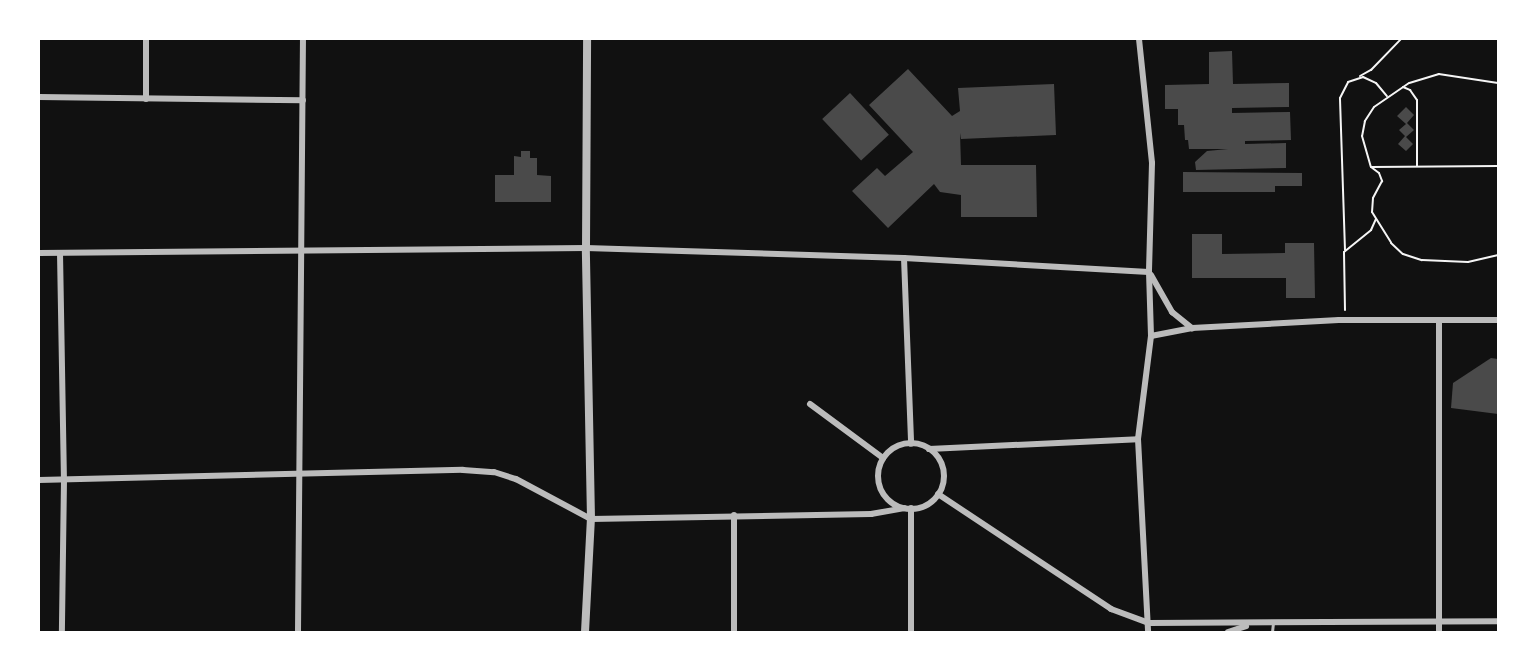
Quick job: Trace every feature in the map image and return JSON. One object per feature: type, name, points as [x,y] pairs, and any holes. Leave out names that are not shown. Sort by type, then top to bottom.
[{"type":"street","points":[[146,39],[146,99]]},
{"type":"street","points":[[298,632],[303,39]]},
{"type":"street","points":[[585,632],[591,519],[586,248],[587,39]]},
{"type":"street","points":[[1139,39],[1152,163],[1149,272],[1151,336],[1138,439],[1148,632]]},
{"type":"street","points":[[39,97],[303,100]]},
{"type":"street","points":[[39,253],[586,248],[904,258],[1149,272]]},
{"type":"street","points":[[60,253],[64,480],[62,632]]},
{"type":"street","points":[[904,258],[911,444]]},
{"type":"street","points":[[1149,272],[1172,312],[1192,328]]},
{"type":"street","points":[[1151,336],[1192,328],[1340,320],[1498,320]]},
{"type":"street","points":[[1439,320],[1439,632]]},
{"type":"street","points":[[810,405],[883,458]]},
{"type":"street","points":[[908,508],[888,499],[878,482],[878,469],[883,458],[893,448],[911,444],[929,449],[1138,439]]},
{"type":"street","points":[[39,480],[299,472],[463,470],[494,472],[516,479],[591,519],[871,514],[929,504],[938,494],[943,483],[943,470],[939,458],[929,449]]},
{"type":"street","points":[[938,494],[1111,609],[1149,623],[1498,621]]},
{"type":"street","points":[[908,508],[911,632]]},
{"type":"street","points":[[734,515],[734,632]]},
{"type":"street","points":[[1228,632],[1252,624]]},
{"type":"lane","points":[[1272,632],[1273,623]]},
{"type":"path","points":[[1340,320],[1346,303],[1340,98],[1342,90],[1355,78],[1371,70],[1401,39]]},
{"type":"path","points":[[1498,83],[1439,74],[1402,87],[1386,96],[1374,107],[1365,122],[1362,136],[1371,167],[1379,173],[1382,181],[1373,198],[1372,212],[1390,243],[1403,254],[1422,260],[1468,262],[1498,255]]},
{"type":"path","points":[[1355,78],[1363,77],[1370,80],[1385,92],[1386,96]]},
{"type":"path","points":[[1402,87],[1410,90],[1417,100],[1417,166]]},
{"type":"path","points":[[1371,167],[1498,166]]},
{"type":"path","points":[[1345,250],[1371,230],[1376,219]]},
{"type":"building","points":[[1232,51],[1233,84],[1289,83],[1289,107],[1232,108],[1232,113],[1290,112],[1291,140],[1245,141],[1245,144],[1286,143],[1286,168],[1196,170],[1195,162],[1207,151],[1228,149],[1189,149],[1188,140],[1185,140],[1184,125],[1178,125],[1178,109],[1165,109],[1165,85],[1209,84],[1209,52]]},
{"type":"building","points":[[908,69],[952,116],[960,111],[958,88],[1054,84],[1056,135],[961,139],[960,133],[961,165],[1036,165],[1037,217],[961,217],[961,195],[940,192],[934,184],[888,228],[852,191],[877,168],[885,176],[913,152],[869,105]]},
{"type":"building","points":[[850,93],[889,135],[861,161],[822,119]]},
{"type":"building","points":[[1406,107],[1414,115],[1407,123],[1414,130],[1406,137],[1413,144],[1406,151],[1398,144],[1405,136],[1399,130],[1406,124],[1397,116]]},
{"type":"building","points":[[521,151],[530,151],[530,158],[537,158],[537,175],[551,176],[551,202],[495,202],[495,175],[514,175],[514,156],[521,157]]},
{"type":"building","points":[[1183,172],[1302,173],[1302,186],[1275,186],[1275,192],[1183,192]]},
{"type":"building","points":[[1192,234],[1222,234],[1222,254],[1285,253],[1285,243],[1314,243],[1315,298],[1286,298],[1286,278],[1192,278]]},
{"type":"building","points":[[1491,358],[1498,359],[1498,414],[1451,408],[1453,383]]}]
